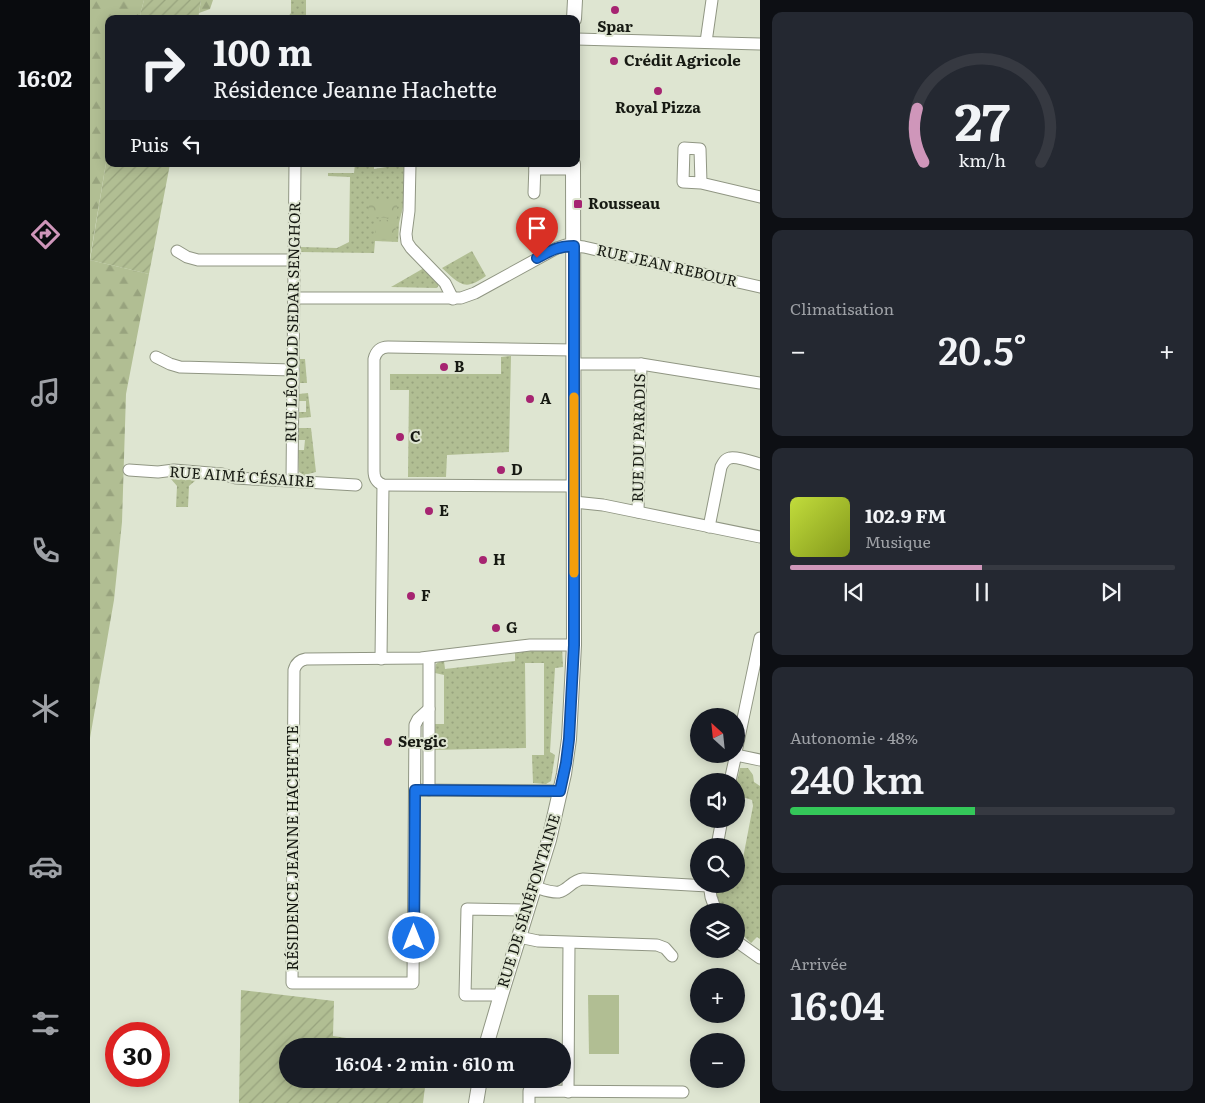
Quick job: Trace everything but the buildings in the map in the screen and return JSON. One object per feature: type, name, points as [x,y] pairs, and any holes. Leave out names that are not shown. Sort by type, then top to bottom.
[{"type":"street","points":[[574,0],[574,15]]},
{"type":"street","points":[[706,42],[712,0]]},
{"type":"street","points":[[580,39],[760,44]]},
{"type":"street","name":"RUE LÉOPOLD SEDAR SENGHOR","points":[[292,481],[295,167]]},
{"type":"street","points":[[410,167],[409,210],[406,229],[407,242],[446,283],[453,298]]},
{"type":"street","points":[[534,194],[535,167]]},
{"type":"street","name":"RUE DE SÉNÉFONTAINE","points":[[488,1038],[548,845],[566,763],[569,739],[574,645],[573,167]]},
{"type":"street","points":[[700,183],[760,197]]},
{"type":"street","points":[[294,298],[462,298],[470,296],[557,248],[574,246]]},
{"type":"street","name":"RUE JEAN REBOUR","points":[[574,246],[760,287]]},
{"type":"street","points":[[177,251],[187,257],[198,260],[294,260]]},
{"type":"street","points":[[574,350],[388,347],[380,349],[374,359],[374,471],[375,478],[383,485],[574,486]]},
{"type":"street","points":[[156,356],[180,367],[293,370]]},
{"type":"street","points":[[574,364],[641,364],[760,383]]},
{"type":"street","name":"RUE DU PARADIS","points":[[638,512],[641,364]]},
{"type":"street","points":[[709,527],[724,463],[732,458],[760,464]]},
{"type":"street","name":"RUE AIMÉ CÉSAIRE","points":[[129,470],[158,472],[174,470],[222,474],[236,478],[356,485]]},
{"type":"street","points":[[383,485],[381,659],[429,658],[530,645],[574,645]]},
{"type":"street","points":[[574,502],[603,505],[760,537]]},
{"type":"street","points":[[745,710],[760,638]]},
{"type":"street","points":[[429,658],[429,790]]},
{"type":"street","name":"RÉSIDENCE JEANNE HACHETTE","points":[[381,659],[306,659],[301,660],[295,666],[292,983],[413,984],[415,725],[418,719],[429,709]]},
{"type":"street","points":[[745,756],[760,760]]},
{"type":"street","points":[[415,790],[560,791]]},
{"type":"street","points":[[535,887],[559,892],[581,879],[690,884]]},
{"type":"street","points":[[501,995],[465,994],[467,909],[528,910]]},
{"type":"street","points":[[519,937],[538,942],[656,945],[665,948],[672,956]]},
{"type":"street","points":[[568,1092],[569,943]]},
{"type":"street","points":[[745,947],[760,958]]},
{"type":"street","points":[[476,1103],[478,1088]]},
{"type":"street","points":[[528,1103],[529,1091],[683,1092]]},
{"type":"green space","points":[[90,0],[144,0],[140,15],[105,15],[105,167],[90,258]]},
{"type":"green space","points":[[144,0],[201,0],[199,15],[140,15]]},
{"type":"green space","points":[[201,0],[213,0],[210,9],[199,13]]},
{"type":"green space","points":[[291,0],[306,0],[306,15],[289,15]]},
{"type":"green space","points":[[105,167],[169,167],[149,274],[90,260]]},
{"type":"green space","points":[[355,167],[374,167],[374,169],[404,167],[403,207],[399,223],[398,242],[375,241],[374,253],[300,252],[300,247],[337,248],[349,242],[350,177],[328,176],[328,173],[354,173]]},
{"type":"green space","points":[[369,200],[397,200],[397,218],[368,217]]},
{"type":"green space","points":[[375,220],[396,220],[395,240],[375,239]]},
{"type":"green space","points":[[472,251],[486,276],[477,282],[467,285],[463,284],[455,280],[442,268]]},
{"type":"green space","points":[[90,260],[149,274],[126,394],[122,522],[114,600],[90,738]]},
{"type":"green space","points":[[424,268],[438,284],[438,287],[391,287]]},
{"type":"green space","points":[[511,356],[509,452],[447,455],[446,477],[408,477],[409,390],[390,390],[390,374],[501,374],[501,357]]},
{"type":"green space","points":[[300,359],[305,359],[307,383],[300,383]]},
{"type":"green space","points":[[308,393],[311,417],[299,418],[299,412],[306,412],[306,401],[299,401],[299,394]]},
{"type":"green space","points":[[299,428],[311,428],[316,472],[304,475],[299,472],[298,450],[304,450],[305,440],[298,440]]},
{"type":"green space","points":[[171,479],[196,480],[189,486],[188,507],[176,507],[177,486]]},
{"type":"green space","points":[[562,647],[563,667],[555,668],[550,752],[555,755],[551,781],[546,784],[533,783],[532,755],[544,755],[544,663],[525,663],[526,748],[433,750],[433,724],[444,724],[444,675],[435,673],[436,664],[444,661],[445,669],[515,661],[515,653]]},
{"type":"green space","points":[[740,768],[748,768],[753,775],[754,782],[760,786],[760,939],[757,937],[751,943],[745,937],[745,903],[720,903],[716,894],[745,893],[745,848],[753,806],[752,800],[745,798],[745,773],[739,773]]},
{"type":"green space","points":[[241,990],[334,1001],[333,1036],[347,1038],[279,1038],[279,1088],[425,1088],[423,1103],[239,1103]]},
{"type":"green space","points":[[588,995],[619,995],[619,1054],[589,1054]]},
{"type":"slow traffic","points":[[574,397],[574,573]]},
{"type":"place","name":"Spar","points":[[615,10]]},
{"type":"place","name":"Crédit Agricole","points":[[614,61]]},
{"type":"place","name":"Royal Pizza","points":[[658,91]]},
{"type":"place","name":"Rousseau","points":[[578,204]]},
{"type":"place","name":"B","points":[[444,367]]},
{"type":"place","name":"A","points":[[530,399]]},
{"type":"place","name":"C","points":[[400,437]]},
{"type":"place","name":"D","points":[[501,470]]},
{"type":"place","name":"E","points":[[429,511]]},
{"type":"place","name":"H","points":[[483,560]]},
{"type":"place","name":"F","points":[[411,596]]},
{"type":"place","name":"G","points":[[496,628]]},
{"type":"place","name":"Sergic","points":[[388,742]]},
{"type":"route","points":[[414,938],[415,790],[560,791],[564,774],[572,706],[574,645],[574,246],[557,248],[537,258]]}]
